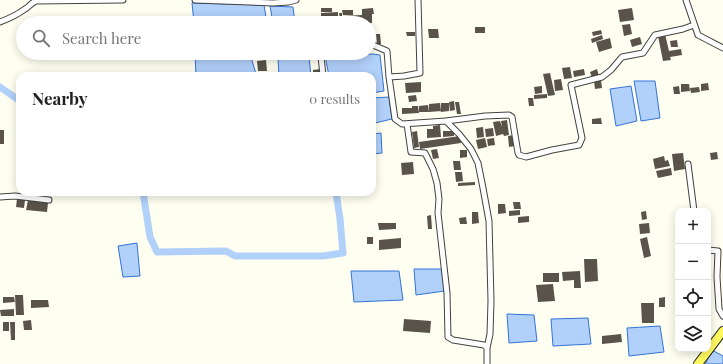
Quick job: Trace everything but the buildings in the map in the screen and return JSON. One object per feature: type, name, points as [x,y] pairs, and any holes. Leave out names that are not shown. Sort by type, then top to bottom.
[{"type":"main road","points":[[711,339],[723,323]]},
{"type":"main road","points":[[698,364],[723,331]]},
{"type":"main road","points":[[693,364],[702,352]]},
{"type":"street","points":[[0,22],[25,9],[36,1],[123,0]]},
{"type":"street","points":[[195,0],[273,3],[296,0]]},
{"type":"street","points":[[389,76],[404,76],[420,73],[418,0]]},
{"type":"street","points":[[686,0],[698,35],[723,48]]},
{"type":"street","points":[[376,46],[387,51],[395,119],[402,124],[407,124],[510,115],[512,117],[518,153],[522,157],[579,145],[582,138],[571,85],[602,77],[611,70],[622,57],[643,53],[654,35],[684,29],[694,25]]},
{"type":"street","points":[[321,60],[323,72]]},
{"type":"street","points":[[446,121],[471,149],[478,163],[489,221],[490,334],[487,348],[487,364]]},
{"type":"street","points":[[407,124],[411,152],[425,153],[433,169],[437,182],[439,199],[438,213],[447,293],[448,337],[453,340],[484,345],[487,348]]},
{"type":"street","points":[[688,164],[694,208]]},
{"type":"street","points":[[0,197],[15,196],[49,200]]},
{"type":"street","points":[[711,250],[718,251],[717,277],[719,309],[723,316]]},
{"type":"water","points":[[192,3],[264,5],[266,16],[193,16]]},
{"type":"water","points":[[270,6],[293,7],[294,16],[272,16]]},
{"type":"water","points":[[376,54],[380,55],[384,91],[376,92],[376,72],[328,72],[326,60],[376,60]]},
{"type":"water","points":[[195,60],[252,60],[255,72],[196,72]]},
{"type":"water","points":[[278,60],[309,60],[311,72],[279,72]]},
{"type":"water","points":[[634,81],[655,81],[660,118],[641,121]]},
{"type":"water","points":[[631,86],[637,121],[616,126],[610,89]]},
{"type":"water","points":[[389,97],[392,119],[376,123],[376,98]]},
{"type":"water","points":[[381,133],[382,153],[376,154],[376,134]]},
{"type":"water","points":[[137,243],[140,276],[123,277],[118,246]]},
{"type":"water","points":[[414,269],[442,269],[445,291],[416,295]]},
{"type":"water","points":[[351,271],[399,271],[403,300],[354,302]]},
{"type":"water","points":[[507,314],[534,315],[537,341],[509,343]]},
{"type":"water","points":[[588,318],[591,344],[553,346],[551,319]]},
{"type":"water","points":[[660,326],[664,352],[629,356],[627,328]]},
{"type":"water","points":[[714,351],[723,356],[723,364],[705,364],[710,354]]},
{"type":"waterway","points":[[0,87],[16,98]]},
{"type":"waterway","points":[[144,196],[150,237],[157,252],[226,251],[235,256],[323,256],[343,253],[337,196]]}]
